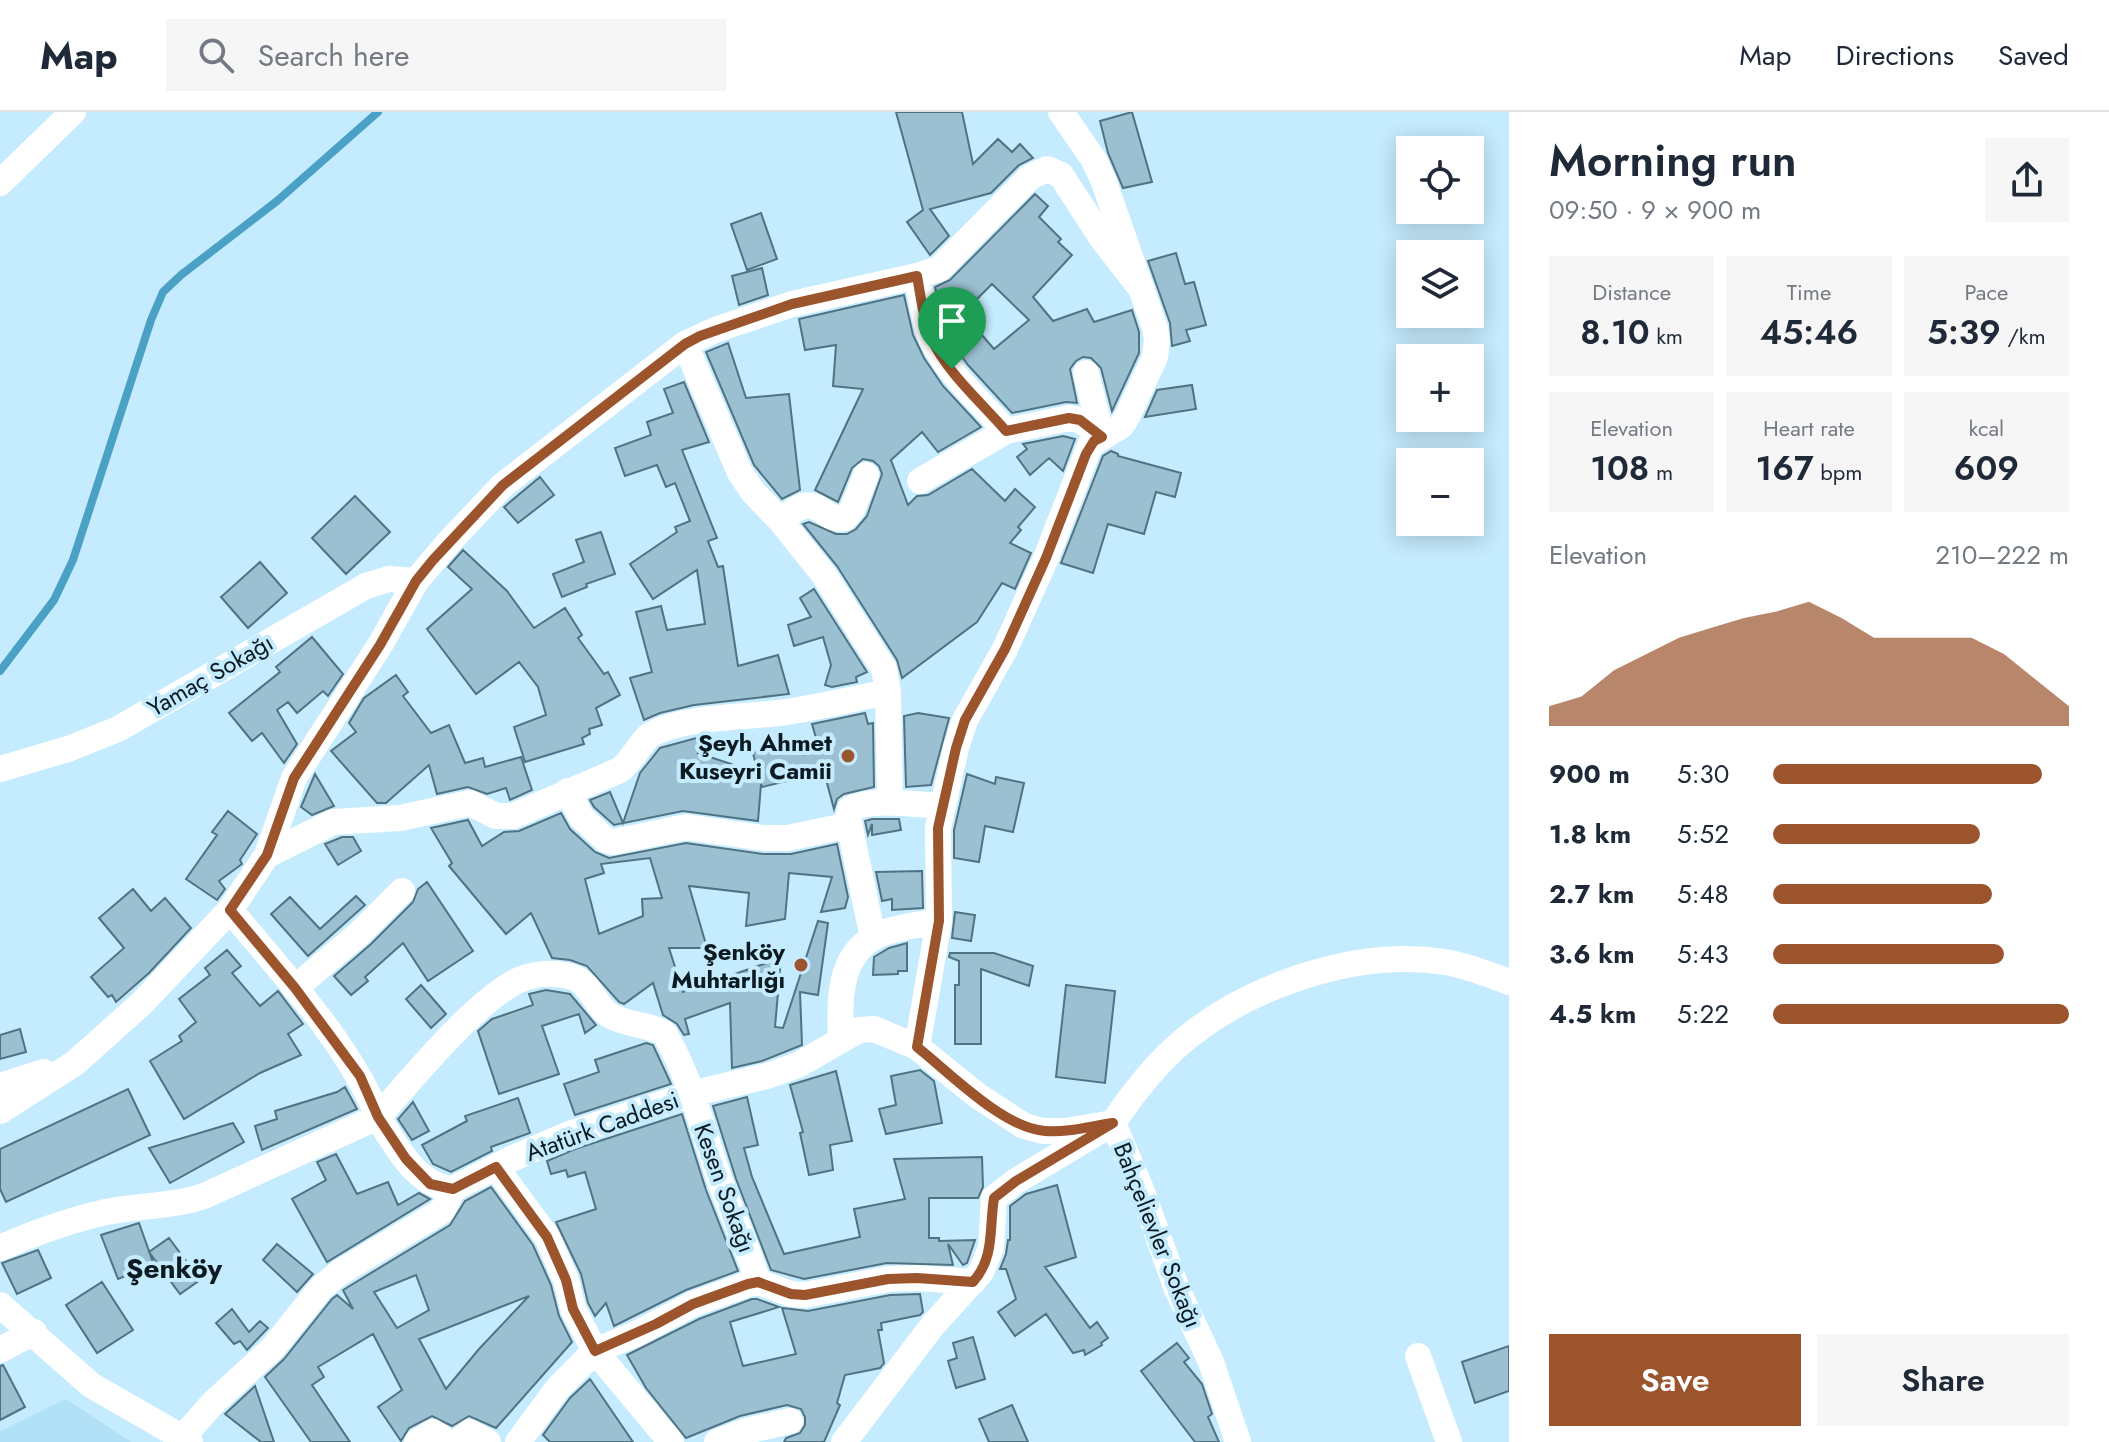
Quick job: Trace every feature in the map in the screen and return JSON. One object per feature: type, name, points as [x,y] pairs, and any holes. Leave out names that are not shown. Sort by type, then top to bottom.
[{"type":"street","points":[[0,183],[73,112]]},
{"type":"street","points":[[917,1047],[939,921],[937,849],[942,806],[965,720],[1011,636],[1046,558],[1086,454],[1094,441],[1121,426],[1155,357],[1155,328],[1104,182],[1094,160],[1061,112]]},
{"type":"street","points":[[0,1111],[75,1063],[141,1004],[230,910],[267,855],[294,778],[380,645],[416,581],[449,542],[503,485],[685,344],[715,330],[792,304],[939,269],[1030,177],[1047,169],[1061,175],[1101,237],[1142,290]]},
{"type":"street","points":[[917,276],[925,321],[932,340],[952,369],[1006,431]]},
{"type":"street","points":[[685,344],[740,473],[824,575],[884,669],[888,692],[890,803]]},
{"type":"street","points":[[1086,373],[1102,437]]},
{"type":"street","points":[[920,481],[1006,431],[1069,418],[1080,420],[1102,437]]},
{"type":"street","points":[[780,520],[803,506],[812,506],[836,520],[845,518],[852,510],[866,475]]},
{"type":"street","name":"Yamaç Sokağı","points":[[0,769],[68,749],[118,729],[366,586],[389,579],[416,581]]},
{"type":"street","points":[[267,855],[333,822],[400,818],[470,803],[505,818],[620,770],[631,761],[648,736],[656,732],[681,725],[782,712],[888,692]]},
{"type":"street","points":[[568,791],[581,817],[606,840],[613,842],[686,827],[772,838],[850,825]]},
{"type":"street","points":[[873,938],[848,813],[854,806],[890,803],[942,806]]},
{"type":"street","points":[[295,988],[360,933],[402,891]]},
{"type":"street","points":[[0,1305],[91,1385],[186,1440],[213,1403],[272,1349],[321,1288],[339,1273],[442,1211],[453,1189],[430,1184],[418,1172],[378,1117],[360,1076],[295,988],[230,910]]},
{"type":"street","points":[[841,1039],[841,987],[854,958],[873,938],[939,921]]},
{"type":"street","points":[[1113,1123],[1142,1082],[1176,1047],[1238,1004],[1277,985],[1363,963],[1410,959],[1445,962],[1509,982]]},
{"type":"street","name":"Kesen Sokağı","points":[[378,1117],[496,994],[534,975],[551,974],[579,979],[604,1011],[613,1017],[664,1033],[673,1047],[758,1282]]},
{"type":"street","name":"Atatürk Caddesi","points":[[453,1189],[569,1134],[691,1094],[767,1076],[798,1065],[859,1030],[874,1029],[917,1047],[978,1096],[1024,1126],[1043,1131],[1065,1131],[1113,1123]]},
{"type":"street","points":[[0,1086],[75,1063]]},
{"type":"street","points":[[0,1248],[27,1236],[106,1212],[180,1204],[204,1196],[378,1117]]},
{"type":"street","name":"Bahçelievler Sokağı","points":[[844,1442],[933,1325],[981,1272],[991,1248],[994,1198],[1016,1181],[1113,1123],[1177,1289],[1211,1362],[1238,1442]]},
{"type":"street","points":[[496,1167],[547,1237],[566,1280],[573,1309],[595,1351],[671,1442]]},
{"type":"street","points":[[518,1442],[558,1388],[595,1351],[693,1304],[758,1282],[791,1294],[805,1295],[888,1279],[973,1282]]},
{"type":"street","points":[[0,1350],[34,1332]]},
{"type":"street","points":[[1418,1356],[1449,1442]]},
{"type":"street","points":[[717,1442],[746,1431],[790,1421]]},
{"type":"street","points":[[417,1442],[433,1432],[448,1442]]},
{"type":"street","points":[[458,1442],[470,1432],[488,1442]]},
{"type":"shaded area","points":[[66,1399],[131,1442],[0,1442],[0,1432]]},
{"type":"building","points":[[896,112],[962,112],[973,164],[998,139],[1012,152],[1020,144],[1033,158],[1019,165],[991,193],[930,209],[949,236],[930,255],[907,222],[923,210]]},
{"type":"building","points":[[1132,112],[1152,182],[1123,188],[1108,153],[1100,121]]},
{"type":"building","points":[[1035,194],[1048,206],[1039,217],[1072,255],[1033,297],[1053,321],[1087,309],[1094,322],[1132,310],[1139,332],[1139,353],[1112,411],[1101,368],[1091,358],[1083,357],[1070,369],[1077,403],[1066,402],[1012,413],[968,365],[943,325],[935,287],[950,280]],"holes":[[[992,284],[1029,320],[994,349],[963,313]]]},
{"type":"building","points":[[761,213],[777,259],[747,270],[731,224]]},
{"type":"building","points":[[1176,253],[1185,284],[1194,282],[1206,325],[1186,330],[1190,341],[1172,346],[1170,323],[1148,261]]},
{"type":"building","points":[[762,268],[768,295],[739,305],[732,276]]},
{"type":"building","points":[[904,295],[913,335],[924,358],[943,386],[981,427],[938,452],[922,432],[891,460],[908,505],[917,496],[928,495],[972,469],[1005,501],[1015,489],[1035,507],[1018,527],[1021,530],[1010,543],[1031,553],[1015,589],[1002,583],[977,622],[902,678],[897,660],[837,566],[803,524],[809,522],[836,534],[847,534],[856,529],[867,516],[882,474],[873,461],[863,459],[852,468],[838,502],[815,490],[863,389],[833,386],[836,345],[805,350],[799,319]]},
{"type":"building","points":[[728,343],[746,398],[789,394],[800,490],[782,499],[754,465],[706,352]]},
{"type":"building","points":[[684,382],[709,442],[682,450],[717,538],[708,541],[718,567],[723,566],[738,666],[778,655],[789,694],[694,705],[644,720],[630,678],[652,672],[636,612],[661,606],[667,630],[705,624],[697,570],[653,599],[630,564],[677,532],[675,527],[690,521],[675,483],[666,487],[657,465],[625,476],[615,448],[651,435],[647,422],[673,413],[664,389]]},
{"type":"building","points":[[1192,385],[1196,409],[1145,417],[1157,390]]},
{"type":"building","points":[[1063,436],[1075,439],[1063,471],[1049,458],[1030,475],[1017,457],[1027,449],[1023,444]]},
{"type":"building","points":[[1111,451],[1118,456],[1181,473],[1175,497],[1156,492],[1144,534],[1108,524],[1093,573],[1061,563],[1103,456]]},
{"type":"building","points":[[540,477],[554,495],[518,523],[504,507]]},
{"type":"building","points":[[355,496],[390,532],[346,574],[312,538]]},
{"type":"building","points":[[601,532],[615,574],[562,597],[553,574],[584,562],[576,540]]},
{"type":"building","points":[[463,550],[507,591],[534,628],[565,608],[582,635],[578,638],[604,674],[608,672],[620,695],[596,708],[602,725],[589,729],[590,734],[582,738],[584,744],[525,762],[514,727],[546,715],[538,687],[519,662],[476,694],[427,629],[472,589],[448,567]]},
{"type":"building","points":[[260,562],[287,593],[248,628],[221,597]]},
{"type":"building","points":[[814,589],[867,672],[856,677],[857,682],[832,687],[825,685],[831,665],[823,637],[794,646],[788,625],[811,617],[800,598]]},
{"type":"building","points":[[312,637],[343,674],[328,696],[323,691],[297,713],[288,702],[277,710],[297,744],[284,763],[262,733],[252,741],[229,713],[280,672],[276,667]]},
{"type":"building","points":[[396,675],[408,692],[403,696],[431,733],[449,725],[465,763],[483,758],[485,767],[521,757],[532,790],[510,800],[506,788],[487,794],[468,787],[437,794],[429,765],[386,803],[377,803],[331,751],[356,732],[349,723],[364,698]]},
{"type":"building","points":[[865,713],[868,724],[873,723],[874,787],[844,794],[837,799],[834,809],[824,772],[762,787],[761,784],[758,821],[683,811],[614,825],[590,800],[610,792],[623,823],[640,773],[660,748],[704,736],[698,753],[758,773],[753,753],[801,741],[804,753],[808,740],[816,738],[812,724]]},
{"type":"building","points":[[918,713],[949,718],[931,785],[906,787],[904,716]]},
{"type":"building","points":[[315,774],[334,806],[312,815],[301,807]]},
{"type":"building","points":[[967,774],[995,784],[996,777],[1024,783],[1013,832],[985,826],[979,862],[954,858],[954,830]]},
{"type":"building","points":[[228,811],[257,834],[240,860],[242,864],[219,881],[225,889],[217,900],[186,879],[217,835],[212,832]]},
{"type":"building","points":[[561,813],[570,829],[595,852],[609,858],[686,843],[763,854],[791,854],[837,844],[848,897],[845,908],[821,912],[832,877],[789,873],[785,919],[746,926],[749,893],[689,886],[707,948],[669,948],[683,992],[781,958],[775,1027],[783,1028],[818,921],[828,923],[818,995],[800,992],[802,1045],[762,1061],[732,1068],[730,1003],[685,1019],[689,1034],[684,1035],[677,1024],[663,1015],[653,983],[624,1004],[587,966],[552,958],[531,913],[506,934],[449,866],[452,863],[431,828],[468,820],[482,846],[504,832],[519,831]],"holes":[[[650,858],[662,898],[642,899],[643,916],[599,934],[585,879],[604,873],[601,864]]]},
{"type":"building","points":[[899,819],[901,830],[872,835],[872,824],[868,835],[865,821]]},
{"type":"building","points":[[342,837],[353,837],[361,851],[338,865],[325,844]]},
{"type":"building","points":[[922,871],[923,908],[892,910],[892,899],[882,901],[876,872]]},
{"type":"building","points":[[427,882],[473,951],[428,981],[403,943],[365,977],[368,981],[351,995],[334,976],[413,902],[418,889]]},
{"type":"building","points":[[133,889],[151,911],[165,898],[191,928],[149,973],[116,1002],[91,977],[124,948],[99,918]]},
{"type":"building","points":[[356,896],[365,905],[308,956],[271,914],[290,897],[320,929]]},
{"type":"building","points":[[955,912],[975,915],[971,941],[952,938]]},
{"type":"building","points":[[907,943],[907,971],[873,975],[874,957],[889,948]]},
{"type":"building","points":[[227,950],[241,966],[232,973],[260,1006],[278,991],[303,1024],[288,1034],[301,1055],[260,1073],[184,1119],[150,1061],[182,1041],[179,1036],[196,1022],[179,999],[210,975],[205,968]]},
{"type":"building","points":[[950,953],[994,953],[1033,966],[1029,986],[981,969],[981,1044],[955,1044],[955,985],[959,985],[959,961],[949,957]]},
{"type":"building","points":[[421,985],[446,1014],[431,1028],[406,999]]},
{"type":"building","points":[[1066,985],[1115,991],[1105,1083],[1056,1077]]},
{"type":"building","points":[[546,990],[570,994],[596,1025],[585,1033],[579,1014],[542,1026],[559,1074],[499,1094],[478,1031],[492,1019],[533,1005],[529,994]]},
{"type":"building","points":[[20,1029],[26,1052],[0,1059],[0,1035]]},
{"type":"building","points":[[646,1043],[653,1045],[671,1084],[575,1115],[564,1084],[599,1072],[595,1060]]},
{"type":"building","points":[[920,1070],[934,1081],[942,1123],[886,1134],[879,1109],[896,1105],[891,1076]]},
{"type":"building","points":[[836,1071],[852,1141],[830,1145],[833,1170],[809,1175],[800,1133],[803,1132],[790,1085]]},
{"type":"building","points":[[345,1087],[357,1109],[262,1150],[255,1126],[277,1119],[275,1111]]},
{"type":"building","points":[[128,1089],[150,1135],[6,1202],[0,1189],[0,1149]]},
{"type":"building","points":[[747,1097],[758,1145],[744,1148],[752,1177],[784,1254],[860,1237],[854,1209],[905,1199],[894,1159],[982,1157],[983,1187],[978,1198],[929,1198],[929,1238],[939,1238],[939,1241],[975,1240],[967,1263],[963,1265],[948,1244],[953,1265],[887,1263],[804,1279],[771,1270],[736,1179],[713,1106]]},
{"type":"building","points":[[518,1098],[530,1133],[491,1147],[492,1151],[451,1172],[433,1164],[422,1145],[467,1121],[465,1116]]},
{"type":"building","points":[[413,1102],[429,1131],[412,1140],[398,1119]]},
{"type":"building","points":[[682,1114],[706,1190],[738,1271],[686,1290],[614,1326],[606,1303],[595,1316],[588,1303],[581,1274],[556,1222],[596,1209],[585,1172],[568,1177],[566,1170],[551,1174],[547,1161]]},
{"type":"building","points":[[233,1123],[244,1142],[170,1183],[149,1148]]},
{"type":"building","points":[[336,1154],[357,1194],[388,1182],[398,1205],[419,1193],[430,1199],[327,1262],[292,1199],[326,1180],[317,1162]]},
{"type":"building","points":[[1057,1185],[1076,1257],[1045,1267],[1090,1328],[1097,1322],[1108,1338],[1085,1355],[1084,1350],[1073,1353],[1046,1314],[1015,1336],[998,1312],[1016,1299],[1006,1269],[1000,1269],[1010,1240],[1010,1206],[1026,1194]]},
{"type":"building","points":[[491,1187],[533,1245],[572,1342],[496,1428],[469,1416],[452,1426],[432,1416],[409,1428],[401,1441],[378,1407],[402,1390],[373,1334],[318,1367],[324,1377],[312,1385],[350,1442],[311,1442],[265,1377],[284,1359],[332,1299],[337,1295],[353,1309],[343,1290],[450,1225],[465,1201]],"holes":[[[416,1275],[429,1310],[397,1328],[374,1292]],[[529,1296],[479,1349],[446,1389],[419,1339]]]},
{"type":"building","points":[[139,1223],[154,1265],[118,1279],[101,1235]]},
{"type":"building","points":[[169,1238],[200,1280],[180,1294],[149,1252]]},
{"type":"building","points":[[277,1244],[313,1274],[297,1292],[263,1260]]},
{"type":"building","points":[[38,1250],[51,1278],[17,1294],[2,1263]]},
{"type":"building","points":[[102,1282],[133,1330],[97,1353],[66,1305]]},
{"type":"building","points":[[920,1294],[923,1312],[920,1315],[881,1323],[882,1330],[878,1330],[884,1363],[880,1368],[845,1375],[837,1403],[840,1405],[824,1442],[784,1442],[786,1438],[800,1433],[805,1425],[801,1409],[787,1405],[740,1416],[686,1438],[646,1388],[627,1355],[699,1319],[752,1299],[779,1307],[730,1322],[743,1366],[796,1354],[782,1308],[808,1311],[890,1295]]},
{"type":"building","points":[[232,1309],[249,1332],[260,1321],[268,1328],[247,1350],[240,1341],[234,1344],[216,1323]]},
{"type":"building","points":[[973,1337],[985,1379],[956,1388],[948,1361],[957,1358],[953,1343]]},
{"type":"building","points":[[1177,1343],[1189,1358],[1184,1362],[1202,1384],[1212,1414],[1208,1417],[1219,1442],[1195,1442],[1141,1371]]},
{"type":"building","points":[[1509,1346],[1509,1391],[1475,1403],[1462,1362]]},
{"type":"building","points":[[3,1365],[25,1407],[0,1420],[0,1366]]},
{"type":"building","points":[[590,1379],[633,1442],[550,1442],[543,1435],[570,1398]]},
{"type":"building","points":[[255,1386],[274,1442],[261,1442],[225,1414]]},
{"type":"building","points":[[1012,1405],[1028,1442],[989,1442],[979,1419]]},
{"type":"waterway","points":[[0,671],[54,600],[73,560],[151,320],[163,292],[277,201],[378,112]]},
{"type":"place","name":"Şeyh Ahmet Kuseyri Camii","points":[[848,756]]},
{"type":"place","name":"Şenköy Muhtarlığı","points":[[801,965]]},
{"type":"district","name":"Şenköy","points":[[174,1268]]},
{"type":"route","points":[[917,276],[925,321],[932,340],[952,369],[1006,431],[1069,418],[1080,420],[1102,437],[1090,445],[1046,558],[1005,649],[965,720],[956,748],[938,828],[939,921],[917,1047],[978,1096],[1024,1126],[1043,1131],[1065,1131],[1113,1123],[1016,1181],[994,1198],[991,1248],[987,1262],[973,1282],[888,1279],[805,1295],[791,1294],[758,1282],[693,1304],[636,1334],[595,1351],[573,1309],[566,1280],[547,1237],[496,1167],[453,1189],[430,1184],[406,1159],[378,1117],[360,1076],[295,988],[230,910],[267,855],[294,778],[380,645],[416,581],[503,485],[685,344],[715,330],[792,304],[917,276]]}]
